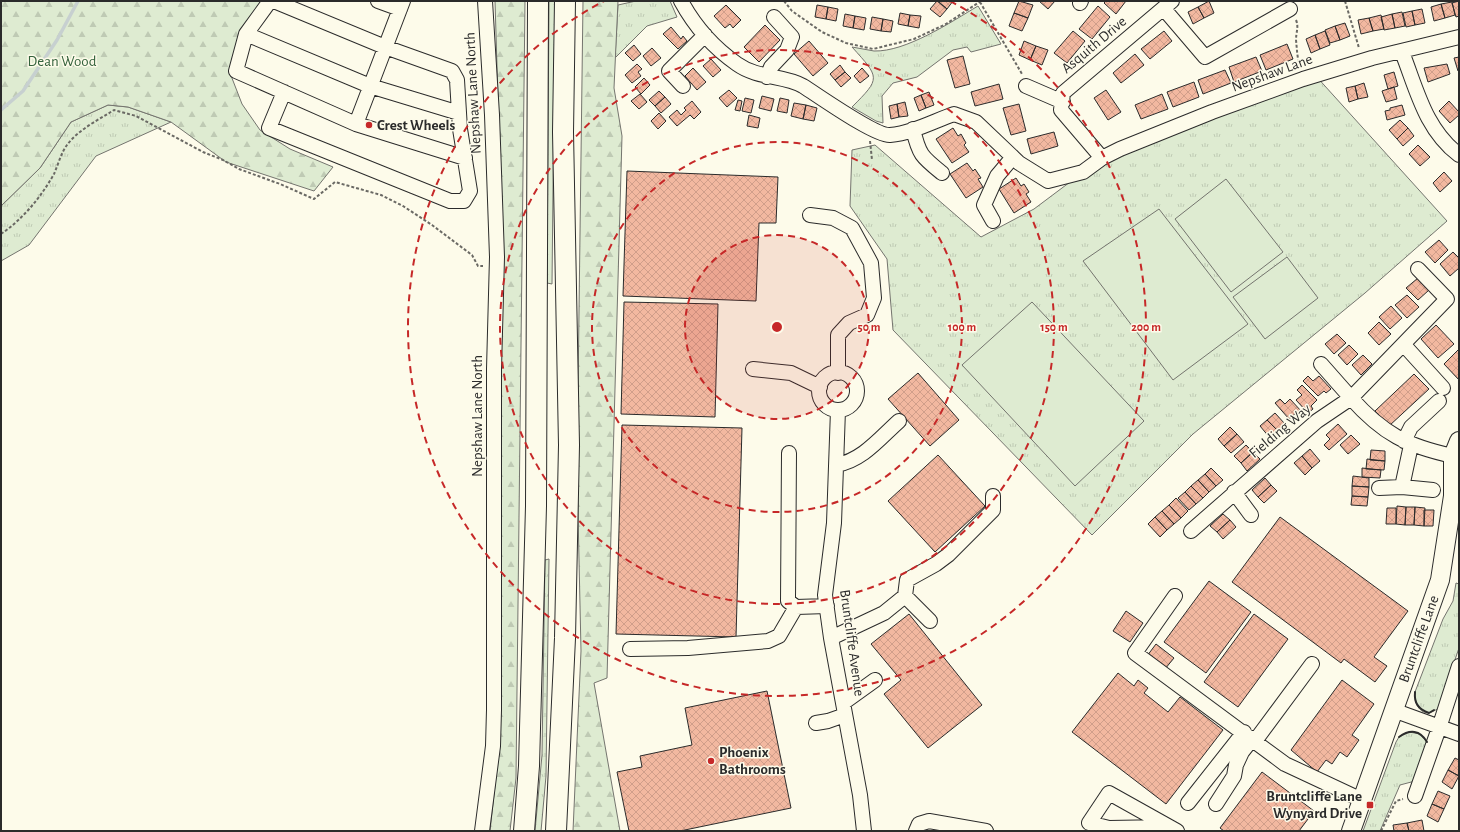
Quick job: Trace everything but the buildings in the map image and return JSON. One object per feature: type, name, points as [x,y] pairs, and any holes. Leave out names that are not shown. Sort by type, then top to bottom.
[{"type":"highway","points":[[524,831],[529,766],[536,506],[538,1]]},
{"type":"highway","points":[[556,831],[565,638],[570,445],[563,132],[565,1]]},
{"type":"main road","name":"Bruntcliffe Lane","points":[[1351,831],[1392,710],[1440,580],[1453,496],[1456,449]]},
{"type":"street","points":[[270,1],[246,34],[236,71],[356,124],[465,158]]},
{"type":"street","points":[[274,1],[385,47],[452,71],[457,80],[470,191],[464,201],[450,201],[269,128],[284,92]]},
{"type":"street","points":[[356,124],[401,5],[378,1]]},
{"type":"street","name":"Nepshaw Lane North","points":[[482,831],[490,784],[494,739],[495,635],[494,369],[496,267],[492,114],[485,1]]},
{"type":"street","name":"Nepshaw Lane","points":[[681,1],[689,16],[705,36],[745,70],[800,85],[873,130],[889,135],[913,129],[954,114],[976,122],[1013,157],[1048,181],[1083,172],[1102,158],[1212,112],[1304,79],[1362,61],[1459,37]]},
{"type":"street","points":[[1168,5],[1205,57],[1290,9]]},
{"type":"street","name":"Asquith Drive","points":[[1063,102],[1063,93],[1168,5]]},
{"type":"street","points":[[767,76],[771,67],[787,50],[792,37],[774,16]]},
{"type":"street","points":[[246,34],[370,86],[460,113]]},
{"type":"street","points":[[683,86],[669,71],[705,36]]},
{"type":"street","points":[[1402,52],[1429,123],[1446,145],[1459,155]]},
{"type":"street","points":[[1026,86],[1063,102],[1061,110],[1102,158]]},
{"type":"street","points":[[913,129],[918,148],[923,158],[942,173]]},
{"type":"street","points":[[993,221],[984,205],[997,176],[1013,157]]},
{"type":"street","points":[[810,215],[833,218],[852,228],[871,263],[874,298],[867,315],[850,323],[838,335],[838,373]]},
{"type":"street","name":"Fielding Way","points":[[1192,531],[1234,492],[1317,421],[1351,398],[1447,299],[1418,269]]},
{"type":"street","points":[[1402,487],[1407,443],[1411,427],[1441,394],[1404,345]]},
{"type":"street","points":[[1321,364],[1365,414],[1382,429],[1407,443],[1456,449]]},
{"type":"street","points":[[753,369],[791,373],[820,387]]},
{"type":"street","points":[[838,373],[845,374],[856,384],[856,398],[845,409],[838,410],[825,405],[821,398],[820,387],[825,378],[838,373]]},
{"type":"street","name":"Bruntcliffe Avenue","points":[[838,410],[834,522],[825,595],[831,638],[860,795],[864,831]]},
{"type":"street","points":[[836,465],[847,463],[859,457],[899,421]]},
{"type":"street","points":[[789,453],[788,601],[796,607],[827,606]]},
{"type":"street","points":[[1379,488],[1402,487],[1433,490]]},
{"type":"street","points":[[1234,492],[1251,515]]},
{"type":"street","points":[[930,621],[906,596],[906,580],[936,564],[948,555],[993,510],[993,496]]},
{"type":"street","points":[[831,638],[884,613],[906,596]]},
{"type":"street","points":[[1175,596],[1135,653],[1251,737],[1285,764],[1362,800]]},
{"type":"street","points":[[630,649],[696,648],[768,641],[779,636],[796,607]]},
{"type":"street","points":[[1188,803],[1251,737],[1312,664]]},
{"type":"street","points":[[1415,796],[1459,666]]},
{"type":"street","points":[[816,723],[828,721],[844,709],[875,680]]},
{"type":"street","points":[[1392,710],[1459,734]]},
{"type":"street","points":[[1216,804],[1234,776],[1236,764],[1251,737]]},
{"type":"street","points":[[1109,793],[1172,829],[1108,828],[1089,823],[1109,793]]},
{"type":"street","points":[[916,831],[919,824],[929,821],[986,831]]},
{"type":"path","points":[[784,1],[792,12],[822,32],[846,43],[873,49],[914,39],[946,24],[980,1],[1024,79],[1026,86]]},
{"type":"path","points":[[1345,1],[1362,61]]},
{"type":"path","points":[[1290,9],[1298,26],[1296,38],[1297,58],[1304,79]]},
{"type":"path","points":[[1,234],[12,226],[38,199],[53,174],[66,146],[85,129],[114,110],[136,116],[239,169],[280,184],[314,199],[335,182],[381,195],[432,225],[472,255],[478,266],[496,267]]},
{"type":"path","points":[[872,160],[869,146],[873,130]]},
{"type":"path","points":[[1381,831],[1396,801],[1415,796]]},
{"type":"green space","name":"Dean Wood","points":[[1,1],[263,1],[240,30],[230,73],[242,104],[260,130],[290,149],[333,167],[314,191],[226,162],[171,122],[128,107],[108,105],[71,122],[40,168],[1,206]]},
{"type":"green space","points":[[495,1],[525,1],[516,778],[510,831],[490,831],[496,776],[501,198]]},
{"type":"green space","points":[[549,1],[555,1],[552,284],[547,283]]},
{"type":"green space","points":[[583,1],[618,1],[614,88],[622,136],[607,678],[594,683],[620,831],[573,831],[581,651],[577,467]]},
{"type":"green space","points":[[636,1],[670,1],[677,17],[647,26],[615,58],[618,5]]},
{"type":"green space","points":[[978,6],[1001,44],[971,52],[967,47],[953,50],[917,77],[893,83],[882,96],[883,123],[876,121],[852,107],[868,90],[873,78],[872,72],[868,65],[852,47],[874,51],[900,47],[942,28]]},
{"type":"green space","points":[[1315,75],[1447,221],[1365,293],[1193,434],[1092,535],[893,330],[887,259],[850,206],[852,150],[875,145],[981,237],[1034,209],[1102,158]]},
{"type":"green space","points":[[108,105],[128,107],[171,122],[96,156],[29,245],[1,261],[1,206],[40,168],[71,122]]},
{"type":"green space","points":[[1226,179],[1283,252],[1231,292],[1175,219]]},
{"type":"green space","points":[[1159,209],[1248,324],[1173,380],[1083,261]]},
{"type":"green space","points":[[1287,257],[1318,298],[1265,339],[1233,297]]},
{"type":"green space","points":[[1032,302],[1144,421],[1075,486],[962,365]]},
{"type":"green space","points":[[549,559],[546,776],[541,831],[535,831],[542,755],[545,560]]},
{"type":"green space","points":[[1456,583],[1459,584],[1459,648],[1438,709],[1429,713],[1422,711],[1417,706],[1415,692],[1443,619],[1453,601]]},
{"type":"green space","points":[[1409,732],[1420,734],[1427,742],[1415,781],[1400,785],[1380,831],[1363,831],[1396,742],[1399,737]]},
{"type":"waterway","points":[[1,110],[23,91],[57,40],[78,1]]},
{"type":"wall","points":[[1415,692],[1416,702],[1422,710],[1429,713],[1434,710]]},
{"type":"wall","points":[[1399,737],[1403,734],[1414,732],[1421,735],[1427,742]]},
{"type":"place","name":"Crest Wheels","points":[[369,125]]},
{"type":"place","name":"Phoenix Bathrooms","points":[[711,761]]},
{"type":"place","name":"Bruntcliffe Lane Wynyard Drive","points":[[1370,805]]}]
